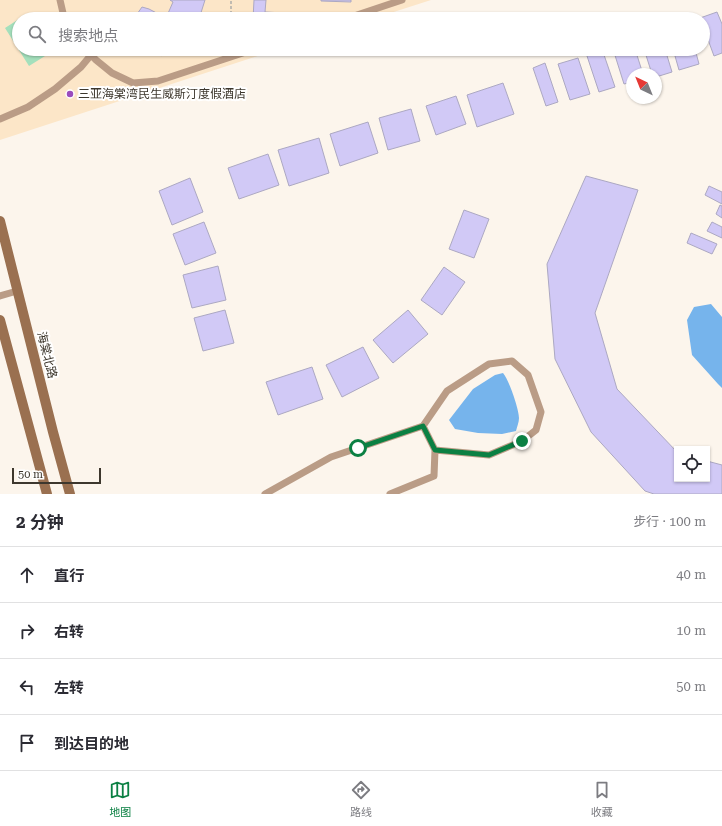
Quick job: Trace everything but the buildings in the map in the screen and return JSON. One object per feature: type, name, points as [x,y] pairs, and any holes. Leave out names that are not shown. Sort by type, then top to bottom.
[{"type":"main road","name":"海棠北路","points":[[0,221],[70,494]]},
{"type":"main road","points":[[0,320],[47,494]]},
{"type":"lane","points":[[60,0],[63,12]]},
{"type":"lane","points":[[366,12],[402,0]]},
{"type":"lane","points":[[0,119],[28,107],[50,92],[81,67],[90,56]]},
{"type":"lane","points":[[92,56],[112,73],[133,83],[158,81],[234,56]]},
{"type":"lane","points":[[0,296],[17,292]]},
{"type":"lane","points":[[265,494],[331,457],[423,426],[447,391],[489,364],[512,361],[528,375],[541,412],[536,430],[522,441],[489,455],[435,450]]},
{"type":"lane","points":[[390,494],[434,476],[435,450],[423,426]]},
{"type":"path","points":[[231,0],[231,12]]},
{"type":"shaded area","name":"三亚海棠湾民生威斯汀度假酒店","points":[[0,0],[431,0],[394,12],[12,12],[12,56],[258,56],[0,140]]},
{"type":"green space","points":[[12,24],[12,39],[5,28]]},
{"type":"green space","points":[[23,56],[45,56],[29,66]]},
{"type":"water","points":[[711,304],[722,317],[722,388],[692,355],[687,320],[694,307]]},
{"type":"water","points":[[503,373],[511,388],[519,414],[516,431],[502,434],[478,433],[455,429],[449,420],[473,389],[495,375]]},
{"type":"place","name":"三亚海棠湾民生威斯汀度假酒店","points":[[70,94]]},
{"type":"route","points":[[358,448],[423,426],[435,450],[489,455],[522,441]]}]
